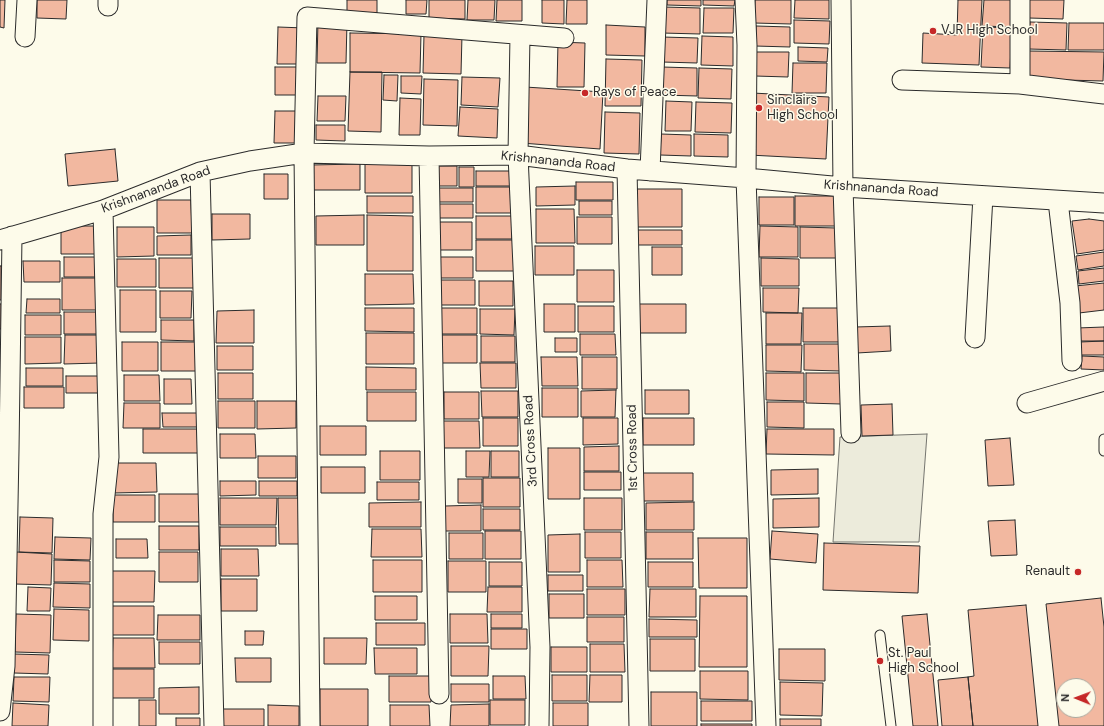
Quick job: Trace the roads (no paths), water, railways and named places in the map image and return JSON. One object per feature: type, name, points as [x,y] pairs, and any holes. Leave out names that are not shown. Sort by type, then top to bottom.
[{"type":"street","points":[[25,37],[27,0]]},
{"type":"street","points":[[650,171],[657,0]]},
{"type":"street","points":[[745,0],[747,45],[746,178],[766,726]]},
{"type":"street","points":[[841,0],[843,187],[851,433]]},
{"type":"street","points":[[1020,0],[1020,84]]},
{"type":"street","points":[[310,726],[304,153],[307,17],[564,38]]},
{"type":"street","name":"3rd Cross Road","points":[[520,35],[518,155],[540,647],[539,726]]},
{"type":"street","points":[[902,80],[1020,84],[1104,94]]},
{"type":"street","name":"Krishnananda Road","points":[[6,238],[103,210],[200,172],[250,161],[304,153],[429,156],[518,155],[627,169],[843,187],[1104,203]]},
{"type":"street","points":[[429,156],[439,694]]},
{"type":"street","name":"1st Cross Road","points":[[627,169],[639,726]]},
{"type":"street","points":[[200,172],[214,726]]},
{"type":"street","points":[[975,338],[983,196]]},
{"type":"street","points":[[1058,201],[1070,303],[1072,361]]},
{"type":"street","points":[[103,210],[110,457],[103,514],[103,726]]},
{"type":"street","points":[[0,711],[5,650],[6,238]]},
{"type":"street","points":[[1026,403],[1104,381]]},
{"type":"lane","points":[[1104,439],[1104,451]]},
{"type":"lane","points":[[880,635],[891,726]]},
{"type":"place","name":"VJR High School","points":[[933,31]]},
{"type":"place","name":"Rays of Peace","points":[[585,93]]},
{"type":"place","name":"Sinclairs High School","points":[[759,108]]},
{"type":"place","name":"Renault","points":[[1078,572]]},
{"type":"place","name":"St. Paul High School","points":[[880,661]]}]
